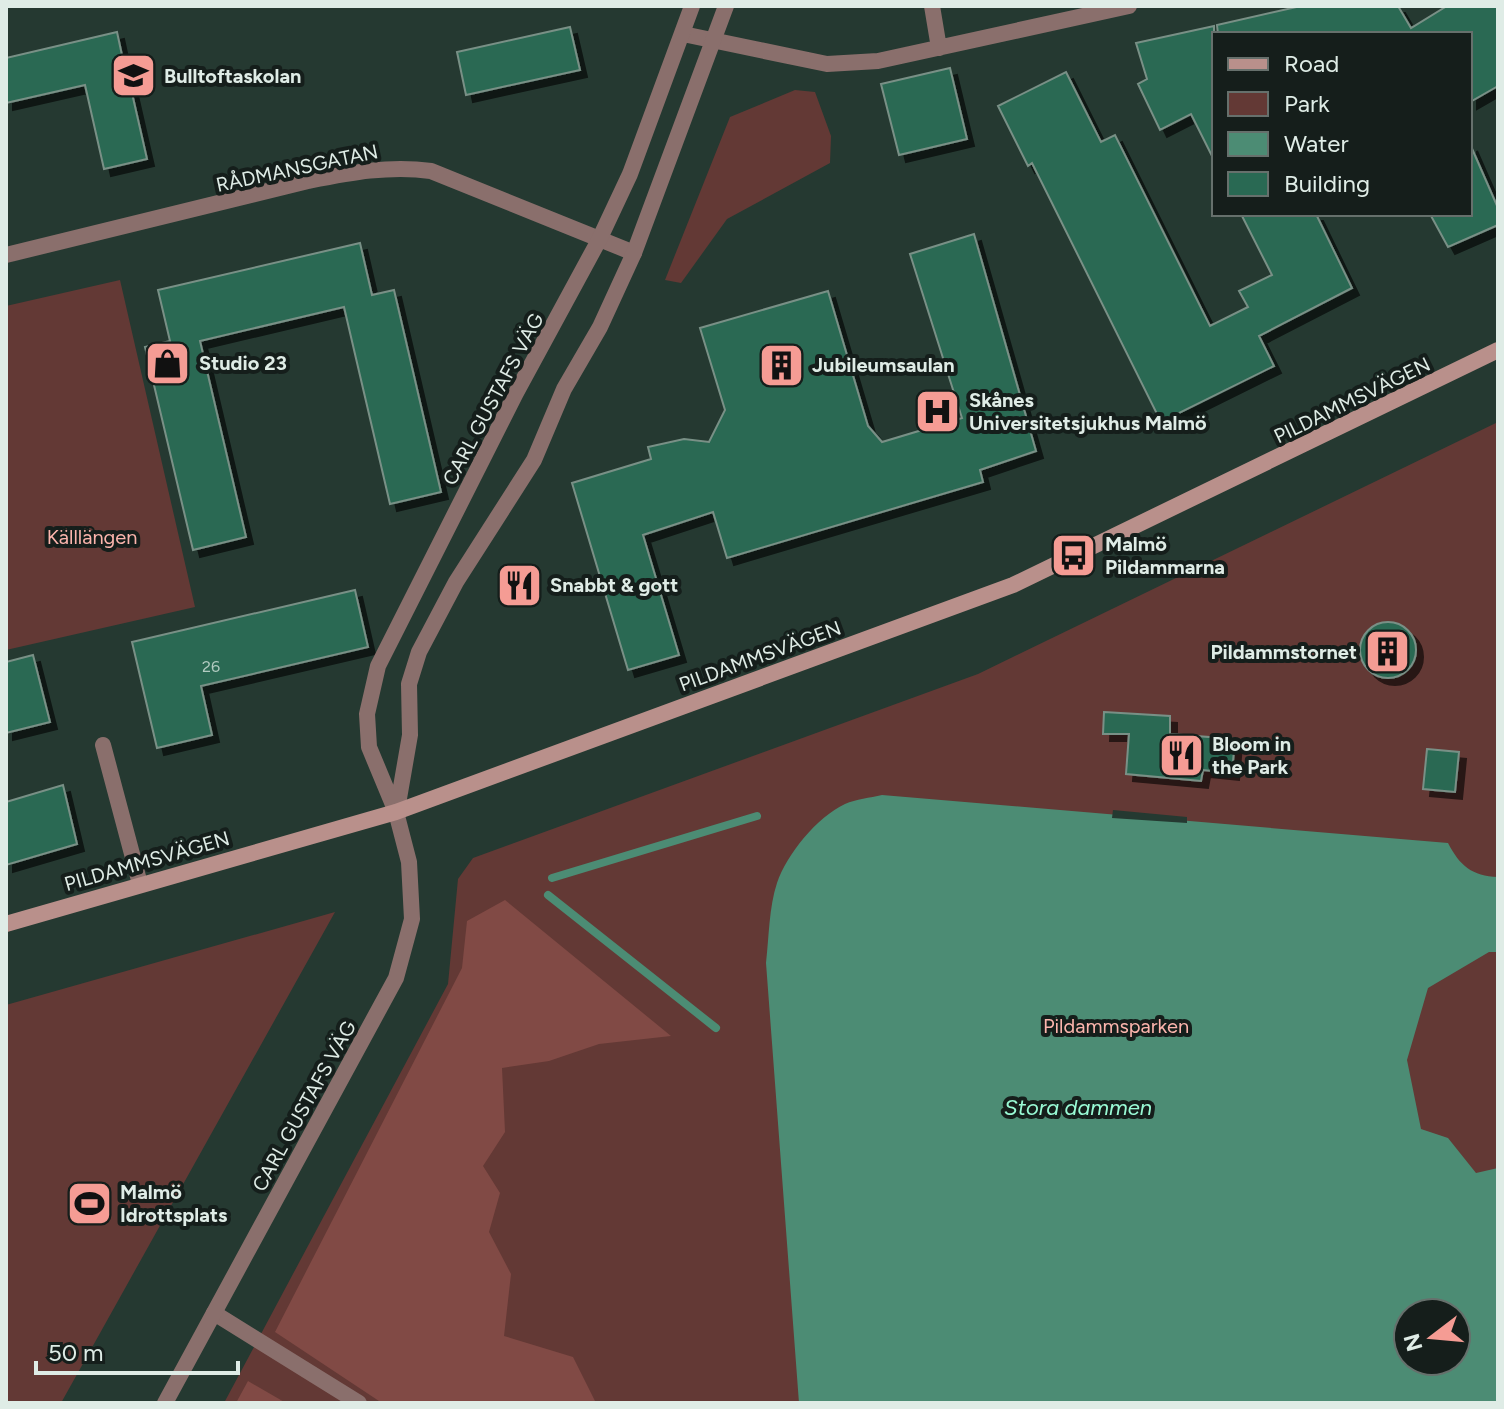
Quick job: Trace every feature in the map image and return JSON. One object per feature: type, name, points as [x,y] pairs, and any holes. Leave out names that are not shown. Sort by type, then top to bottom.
[{"type":"main road","name":"PILDAMMSVÄGEN","points":[[6,924],[396,812],[1013,585],[1498,350]]},
{"type":"street","name":"CARL GUSTAFS VÄG","points":[[165,1403],[396,978],[412,919],[409,862],[396,812],[369,747],[367,714],[378,666],[516,393],[599,240],[630,174],[692,6]]},
{"type":"street","name":"CARL GUSTAFS VÄG","points":[[396,812],[410,735],[409,684],[419,652],[456,582],[534,460],[564,389],[600,327],[634,253],[715,43],[726,6]]},
{"type":"street","points":[[932,6],[939,48]]},
{"type":"street","points":[[683,34],[827,64],[878,61],[1129,6]]},
{"type":"street","name":"RÅDMANSGATAN","points":[[6,255],[308,181],[408,168],[431,171],[634,253]]},
{"type":"street","points":[[103,745],[140,884]]},
{"type":"street","points":[[214,1313],[359,1403]]},
{"type":"green space","points":[[795,90],[815,92],[831,136],[830,163],[727,219],[681,283],[665,280],[730,117]]},
{"type":"green space","name":"Källlängen","points":[[120,280],[195,607],[6,650],[6,306]]},
{"type":"green space","name":"Pildammsparken","points":[[1498,422],[1498,1403],[224,1403],[448,984],[458,879],[473,858],[978,674]]},
{"type":"green space","name":"Malmö Idrottsplats","points":[[335,912],[61,1403],[6,1403],[6,1005]]},
{"type":"shaded area","points":[[505,900],[671,1036],[599,1044],[549,1061],[502,1068],[505,1132],[483,1166],[500,1193],[489,1232],[511,1274],[504,1336],[573,1357],[596,1403],[382,1403],[275,1332],[462,968],[467,921]]},
{"type":"shaded area","points":[[248,1381],[286,1403],[236,1403]]},
{"type":"water","name":"Stora dammen","points":[[882,795],[1448,843],[1468,868],[1498,877],[1498,952],[1489,952],[1428,988],[1407,1060],[1421,1129],[1448,1138],[1476,1173],[1498,1168],[1498,1403],[799,1403],[766,963],[774,892],[782,872],[814,827],[834,810]]},
{"type":"pier","points":[[1113,810],[1187,817],[1187,823],[1112,818]]},
{"type":"building","points":[[1301,6],[1398,6],[1411,28],[1447,6],[1498,6],[1498,86],[1472,101],[1472,32],[1218,32],[1217,25]]},
{"type":"building","points":[[1214,26],[1212,156],[1191,114],[1160,130],[1138,84],[1147,79],[1136,43]]},
{"type":"building","points":[[570,27],[580,70],[466,95],[457,52]]},
{"type":"building","points":[[117,32],[123,60],[136,57],[140,78],[129,80],[147,159],[104,169],[85,85],[6,103],[6,58]]},
{"type":"building","points":[[950,68],[967,139],[899,155],[881,84]]},
{"type":"building","points":[[1066,72],[1101,142],[1115,135],[1210,326],[1248,307],[1239,291],[1272,275],[1242,216],[1317,216],[1352,288],[1259,336],[1274,366],[1161,422],[1032,163],[1028,166],[998,106]]},
{"type":"building","points":[[1472,149],[1498,208],[1498,225],[1448,247],[1431,216],[1472,216]]},
{"type":"building","name":"Jubileumsaulan","points":[[974,234],[1036,451],[980,470],[983,482],[727,558],[713,512],[643,535],[679,655],[628,670],[572,483],[651,459],[648,447],[684,439],[709,442],[725,410],[700,328],[828,291],[868,426],[882,442],[962,418],[910,254]]},
{"type":"building","points":[[360,243],[372,295],[394,290],[441,492],[390,504],[344,307],[200,341],[246,537],[193,550],[145,347],[170,341],[158,290]]},
{"type":"building","points":[[355,590],[368,647],[201,686],[212,735],[157,748],[132,642]]},
{"type":"building","name":"Pildammstornet","points":[[1388,622],[1408,630],[1416,650],[1408,670],[1388,678],[1368,670],[1360,650],[1368,630]]},
{"type":"building","points":[[33,655],[50,722],[6,733],[6,662]]},
{"type":"building","name":"Bloom in the Park","points":[[1104,712],[1170,716],[1170,734],[1235,739],[1232,773],[1203,770],[1201,781],[1126,774],[1129,734],[1103,734]]},
{"type":"building","points":[[1427,749],[1459,752],[1455,792],[1423,789]]},
{"type":"building","points":[[63,785],[77,844],[6,865],[6,802]]},
{"type":"waterway","points":[[552,878],[757,816]]},
{"type":"waterway","points":[[548,895],[716,1028]]},
{"type":"place","name":"Bulltoftaskolan","points":[[133,76]]},
{"type":"place","name":"Studio 23","points":[[168,363]]},
{"type":"place","name":"Jubileumsaulan","points":[[781,365]]},
{"type":"place","name":"Skånes Universitetsjukhus Malmö","points":[[938,411]]},
{"type":"place","name":"Malmö Pildammarna","points":[[1074,556]]},
{"type":"place","name":"Snabbt & gott","points":[[519,585]]},
{"type":"place","name":"Pildammstornet","points":[[1388,652]]},
{"type":"place","name":"Bloom in the Park","points":[[1181,755]]},
{"type":"place","name":"Malmö Idrottsplats","points":[[89,1204]]}]
